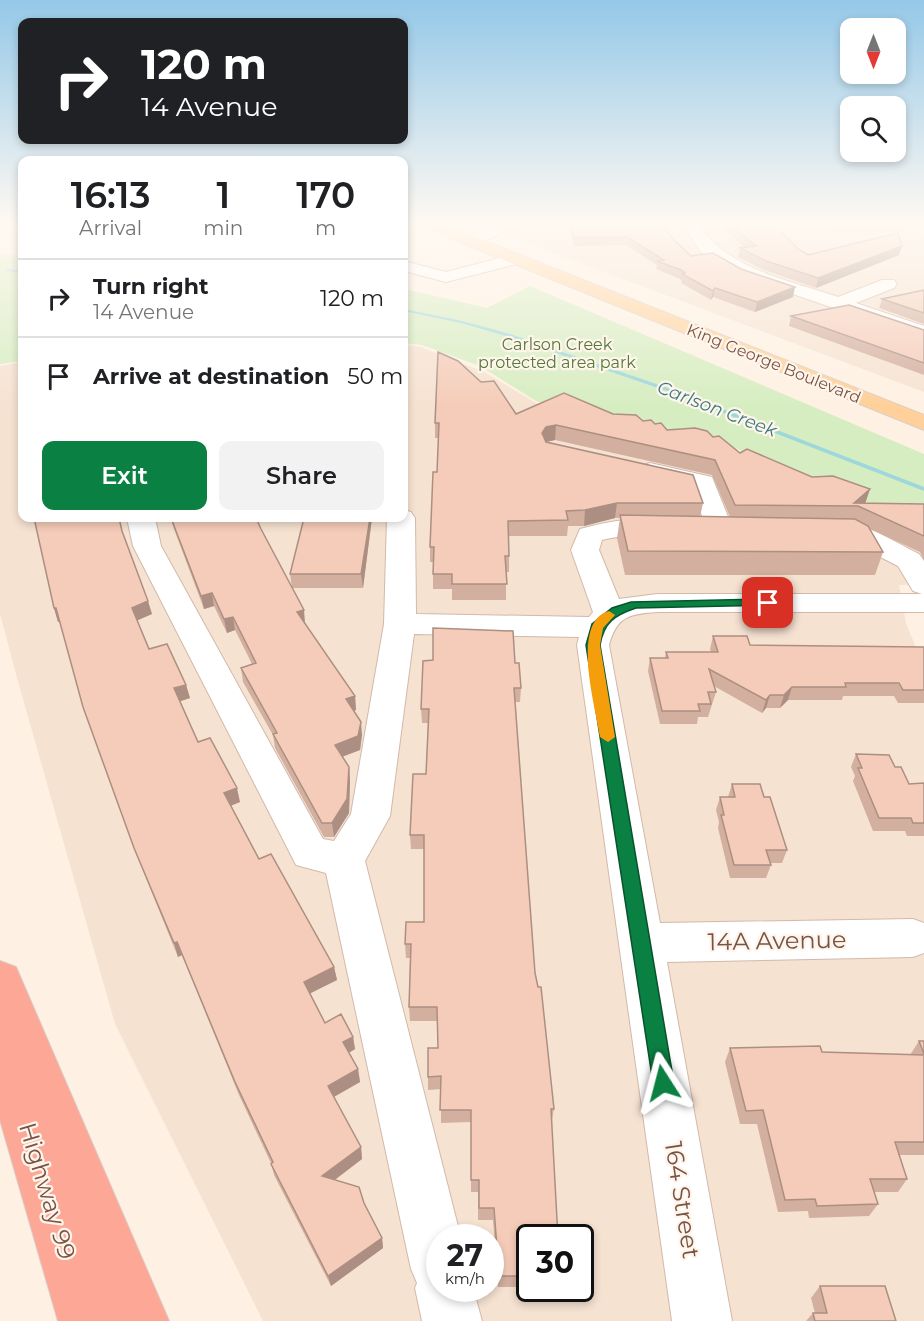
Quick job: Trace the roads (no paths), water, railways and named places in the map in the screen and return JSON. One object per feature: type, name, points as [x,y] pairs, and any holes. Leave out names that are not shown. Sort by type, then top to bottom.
[{"type":"highway","points":[[0,982],[139,1321]]},
{"type":"highway","name":"Highway 99","points":[[0,1026],[26,1123],[88,1321]]},
{"type":"main road","name":"King George Boulevard","points":[[576,284],[924,423]]},
{"type":"street","points":[[778,284],[924,333]]},
{"type":"street","points":[[838,304],[888,284]]},
{"type":"street","points":[[603,620],[585,550],[591,535],[615,528],[730,530],[703,483],[623,465]]},
{"type":"street","points":[[142,522],[147,546],[310,853],[344,860]]},
{"type":"street","points":[[401,522],[400,624],[370,816],[344,860],[429,1224]]},
{"type":"street","points":[[808,531],[853,532],[909,560],[924,585]]},
{"type":"street","points":[[400,624],[603,620],[635,604],[657,603],[924,603]]},
{"type":"street","name":"164 Street","points":[[603,620],[593,645],[702,1321]]},
{"type":"street","name":"14A Avenue","points":[[641,943],[913,938]]},
{"type":"street","points":[[447,1302],[452,1321]]},
{"type":"waterway","name":"Carlson Creek","points":[[408,311],[462,322],[508,335],[669,390],[924,489]]},
{"type":"park label","name":"Carlson Creek protected area park","points":[[557,353]]}]
